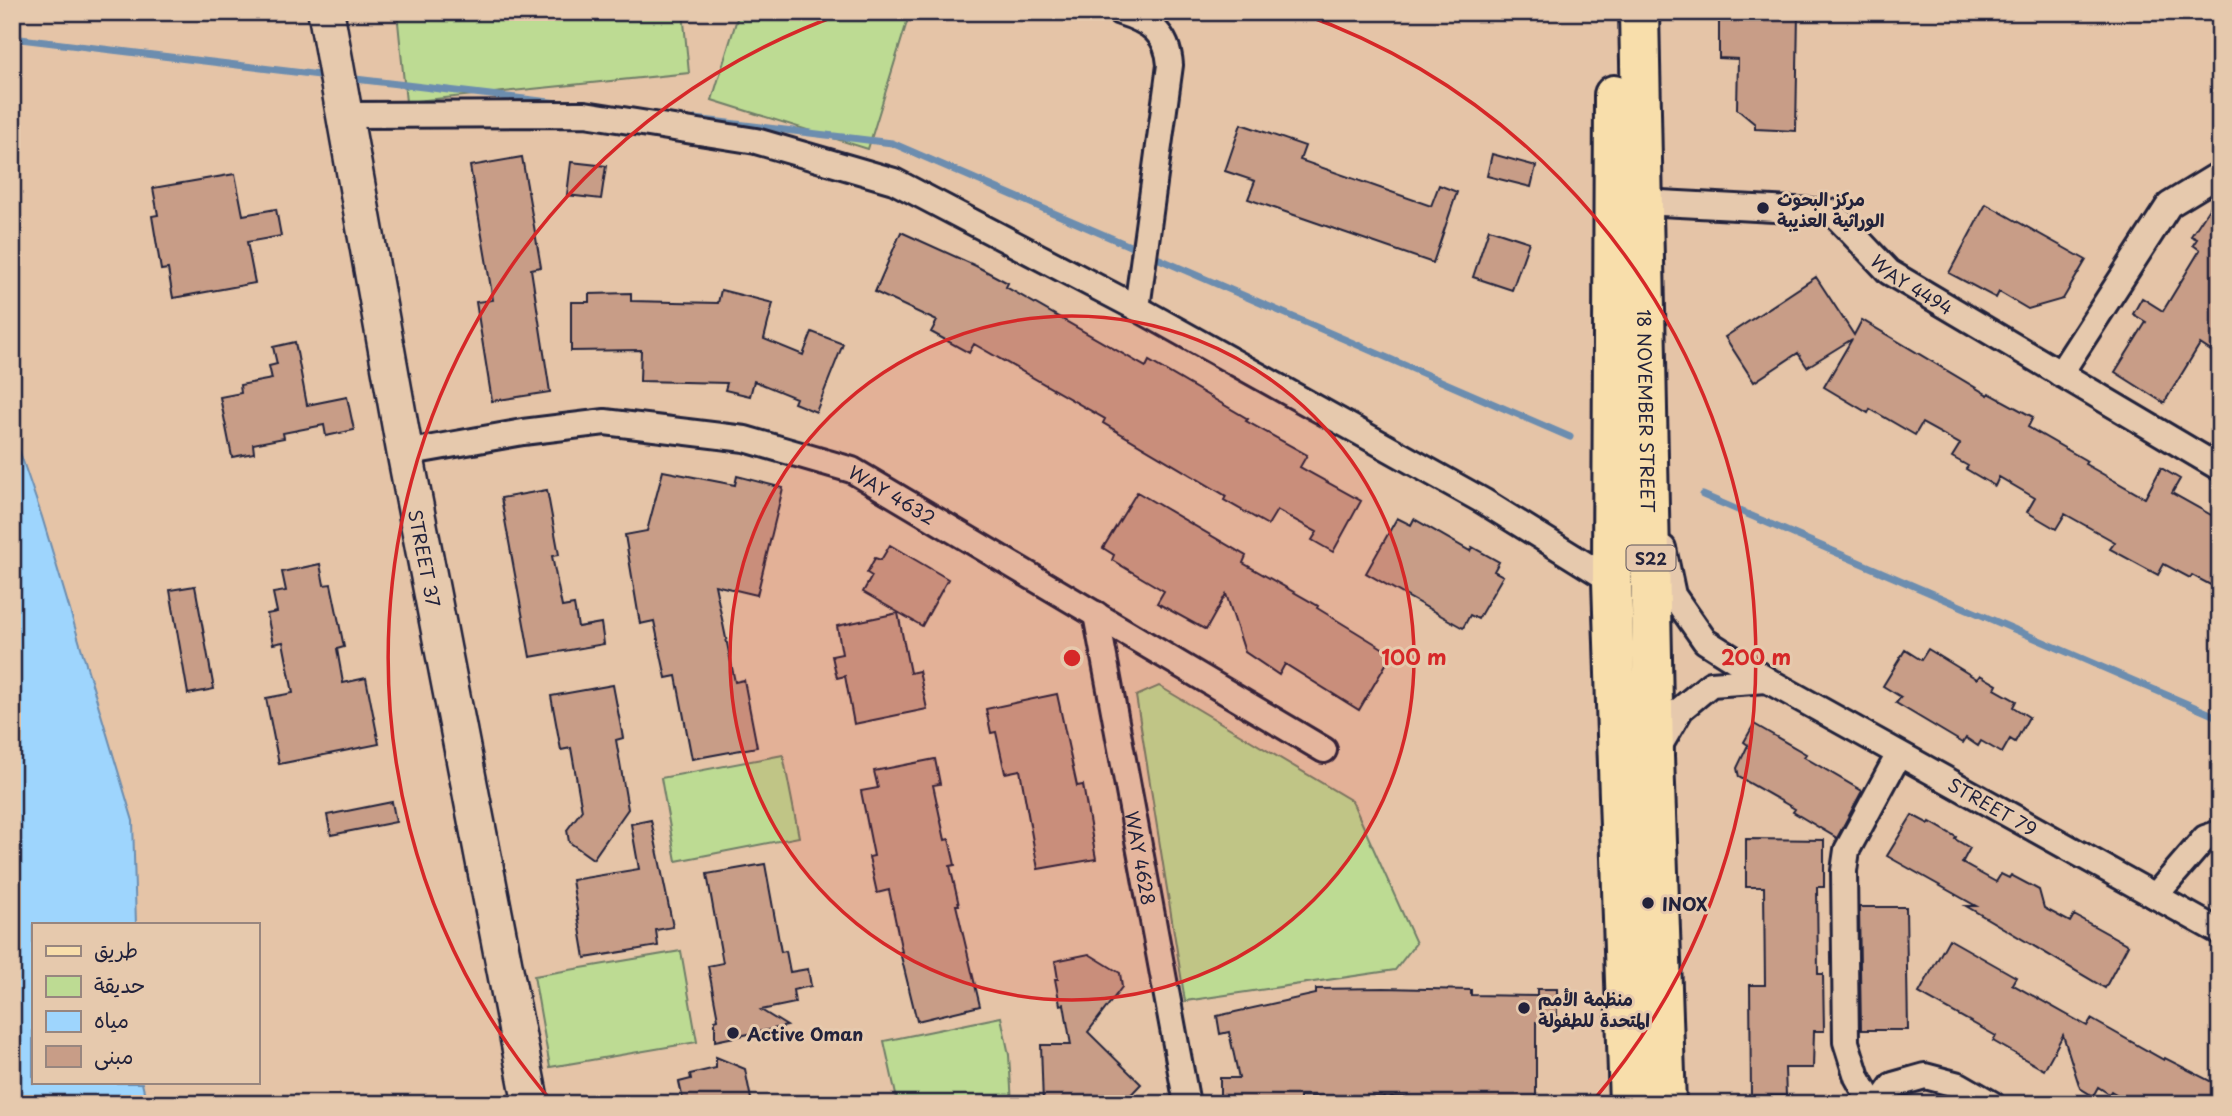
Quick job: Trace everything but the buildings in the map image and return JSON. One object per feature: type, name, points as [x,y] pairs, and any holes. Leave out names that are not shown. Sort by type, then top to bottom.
[{"type":"main road","name":"18 NOVEMBER STREET","points":[[1613,12],[1615,181],[1612,581],[1629,1104]]},
{"type":"main road","name":"18 NOVEMBER STREET","points":[[1639,12],[1654,756],[1665,1104]]},
{"type":"street","name":"STREET 37","points":[[326,12],[405,453],[530,1104]]},
{"type":"street","points":[[1120,12],[1148,22],[1163,24],[1170,65],[1137,308]]},
{"type":"street","points":[[345,115],[585,114],[756,141],[894,181],[1137,308],[1483,501],[1612,581]]},
{"type":"street","points":[[2060,374],[2169,205],[2220,174]]},
{"type":"street","name":"WAY 4494","points":[[1642,202],[1832,212],[1889,272],[2220,468]]},
{"type":"street","name":"WAY 4632","points":[[405,453],[523,432],[605,422],[745,439],[852,470],[1324,750]]},
{"type":"street","name":"STREET 79","points":[[1649,486],[1674,595],[1705,641],[1767,680],[2220,932]]},
{"type":"street","name":"WAY 4628","points":[[1096,614],[1186,1104]]},
{"type":"street","points":[[1654,756],[1681,709],[1712,684],[1767,680]]},
{"type":"street","points":[[1872,1104],[1857,1077],[1846,1042],[1844,871],[1847,850],[1899,754]]},
{"type":"street","points":[[2155,896],[2205,838],[2220,833]]},
{"type":"street","points":[[1879,1104],[1893,1086],[1925,1076],[1959,1085],[1992,1104]]},
{"type":"green space","points":[[397,12],[683,12],[689,73],[406,102]]},
{"type":"green space","points":[[739,12],[910,12],[868,149],[712,100]]},
{"type":"green space","points":[[1159,686],[1352,801],[1416,943],[1395,970],[1185,1001],[1136,696]]},
{"type":"green space","points":[[783,755],[799,837],[676,861],[661,778]]},
{"type":"green space","points":[[681,951],[697,1042],[550,1067],[534,976]]},
{"type":"green space","points":[[1001,1017],[1009,1055],[1012,1104],[898,1104],[884,1041]]},
{"type":"water","points":[[12,429],[42,517],[133,821],[136,923],[32,923],[32,1084],[142,1084],[147,1104],[12,1104]]},
{"type":"waterway","points":[[12,38],[328,76]]},
{"type":"waterway","points":[[347,78],[558,103]]},
{"type":"waterway","points":[[695,119],[892,143],[1139,250]]},
{"type":"waterway","points":[[1150,255],[1570,437]]},
{"type":"waterway","points":[[1703,495],[2220,718]]},
{"type":"place","name":"مركز البحوث الوراثية العذيبة","points":[[1763,208]]},
{"type":"place","name":"INOX","points":[[1648,903]]},
{"type":"place","name":"منظمة الأمم المتحدة للطفولة","points":[[1524,1008]]},
{"type":"place","name":"Active Oman","points":[[733,1033]]}]
